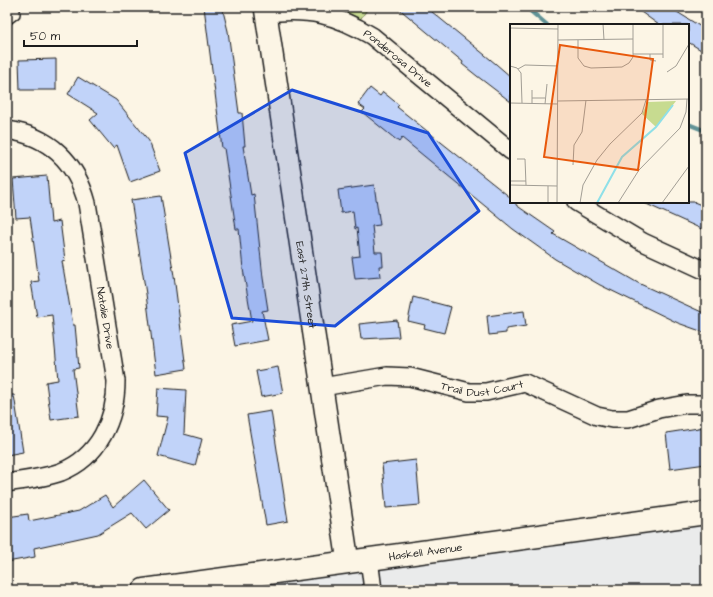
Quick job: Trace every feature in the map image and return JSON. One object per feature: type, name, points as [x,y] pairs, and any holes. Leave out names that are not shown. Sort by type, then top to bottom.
[{"type":"main road","name":"Haskell Avenue","points":[[144,590],[706,514]]},
{"type":"street","name":"Ponderosa Drive","points":[[266,10],[306,11],[330,15],[352,24],[372,36],[510,150]]},
{"type":"street","name":"East 27th Street","points":[[266,10],[322,387],[359,560],[373,590]]},
{"type":"street","name":"Natalie Drive","points":[[7,130],[31,135],[52,147],[67,161],[83,188],[89,211],[116,381],[113,412],[108,427],[100,441],[89,453],[62,471],[46,477],[7,483]]},
{"type":"street","points":[[578,203],[643,242],[706,271]]},
{"type":"street","name":"Trail Dust Court","points":[[322,387],[387,376],[410,377],[469,392],[486,392],[525,383],[597,416],[612,419],[628,419],[659,410],[688,404],[706,404]]},
{"type":"lane","points":[[7,20],[15,14],[15,7]]},
{"type":"highlighted area","points":[[292,90],[428,133],[479,211],[335,326],[232,318],[185,153]]},
{"type":"shaded area","points":[[706,513],[706,590],[144,590]]},
{"type":"green space","points":[[326,7],[369,7],[359,21]]},
{"type":"building","points":[[204,7],[222,7],[228,31],[239,113],[242,113],[245,146],[243,146],[251,195],[254,194],[268,310],[262,311],[268,340],[235,346],[231,325],[252,321],[243,269],[239,229],[236,229],[224,148],[222,148]]},
{"type":"building","points":[[397,7],[426,7],[496,64],[510,76],[510,101],[462,64],[463,62]]},
{"type":"building","points":[[634,7],[669,7],[706,30],[706,53],[689,43],[689,24],[658,24]]},
{"type":"building","points":[[56,59],[56,90],[20,90],[19,60]]},
{"type":"building","points":[[78,77],[116,100],[149,141],[160,171],[130,182],[117,145],[113,148],[90,120],[98,113],[68,94]]},
{"type":"building","points":[[370,88],[380,96],[383,92],[399,105],[397,107],[510,197],[510,203],[516,203],[516,205],[555,232],[553,234],[638,283],[706,314],[706,333],[678,323],[600,285],[555,259],[513,229],[402,138],[399,142],[362,112],[365,109],[358,104]]},
{"type":"building","points":[[47,176],[51,223],[60,221],[65,260],[62,261],[73,325],[75,325],[79,368],[73,369],[79,416],[51,420],[46,382],[58,380],[52,315],[37,317],[31,282],[39,281],[30,217],[16,218],[13,179]]},
{"type":"building","points":[[374,185],[380,225],[372,226],[375,252],[382,252],[383,266],[379,266],[380,277],[355,279],[352,257],[360,256],[357,228],[355,229],[353,211],[341,213],[338,190]]},
{"type":"building","points":[[161,196],[174,276],[186,369],[156,374],[146,294],[131,200]]},
{"type":"building","points":[[694,202],[706,207],[706,231],[644,203]]},
{"type":"building","points":[[413,297],[451,307],[444,333],[424,328],[425,325],[408,321]]},
{"type":"building","points":[[524,311],[526,326],[506,329],[506,333],[489,335],[487,316]]},
{"type":"building","points":[[397,320],[399,337],[361,339],[359,324]]},
{"type":"building","points":[[278,367],[283,393],[261,397],[256,371]]},
{"type":"building","points":[[158,388],[186,390],[184,434],[202,439],[195,466],[158,456],[168,417],[156,416]]},
{"type":"building","points":[[7,395],[14,395],[23,452],[7,455]]},
{"type":"building","points":[[271,411],[288,521],[266,525],[247,415]]},
{"type":"building","points":[[705,427],[706,464],[670,469],[666,433]]},
{"type":"building","points":[[416,460],[420,505],[386,508],[382,464]]},
{"type":"building","points":[[144,480],[169,510],[146,529],[132,513],[98,534],[34,548],[35,557],[7,562],[7,517],[28,514],[29,521],[79,511],[105,495],[113,507]]},
{"type":"waterway","points":[[526,7],[546,24]]},
{"type":"waterway","points":[[689,124],[706,131]]}]
